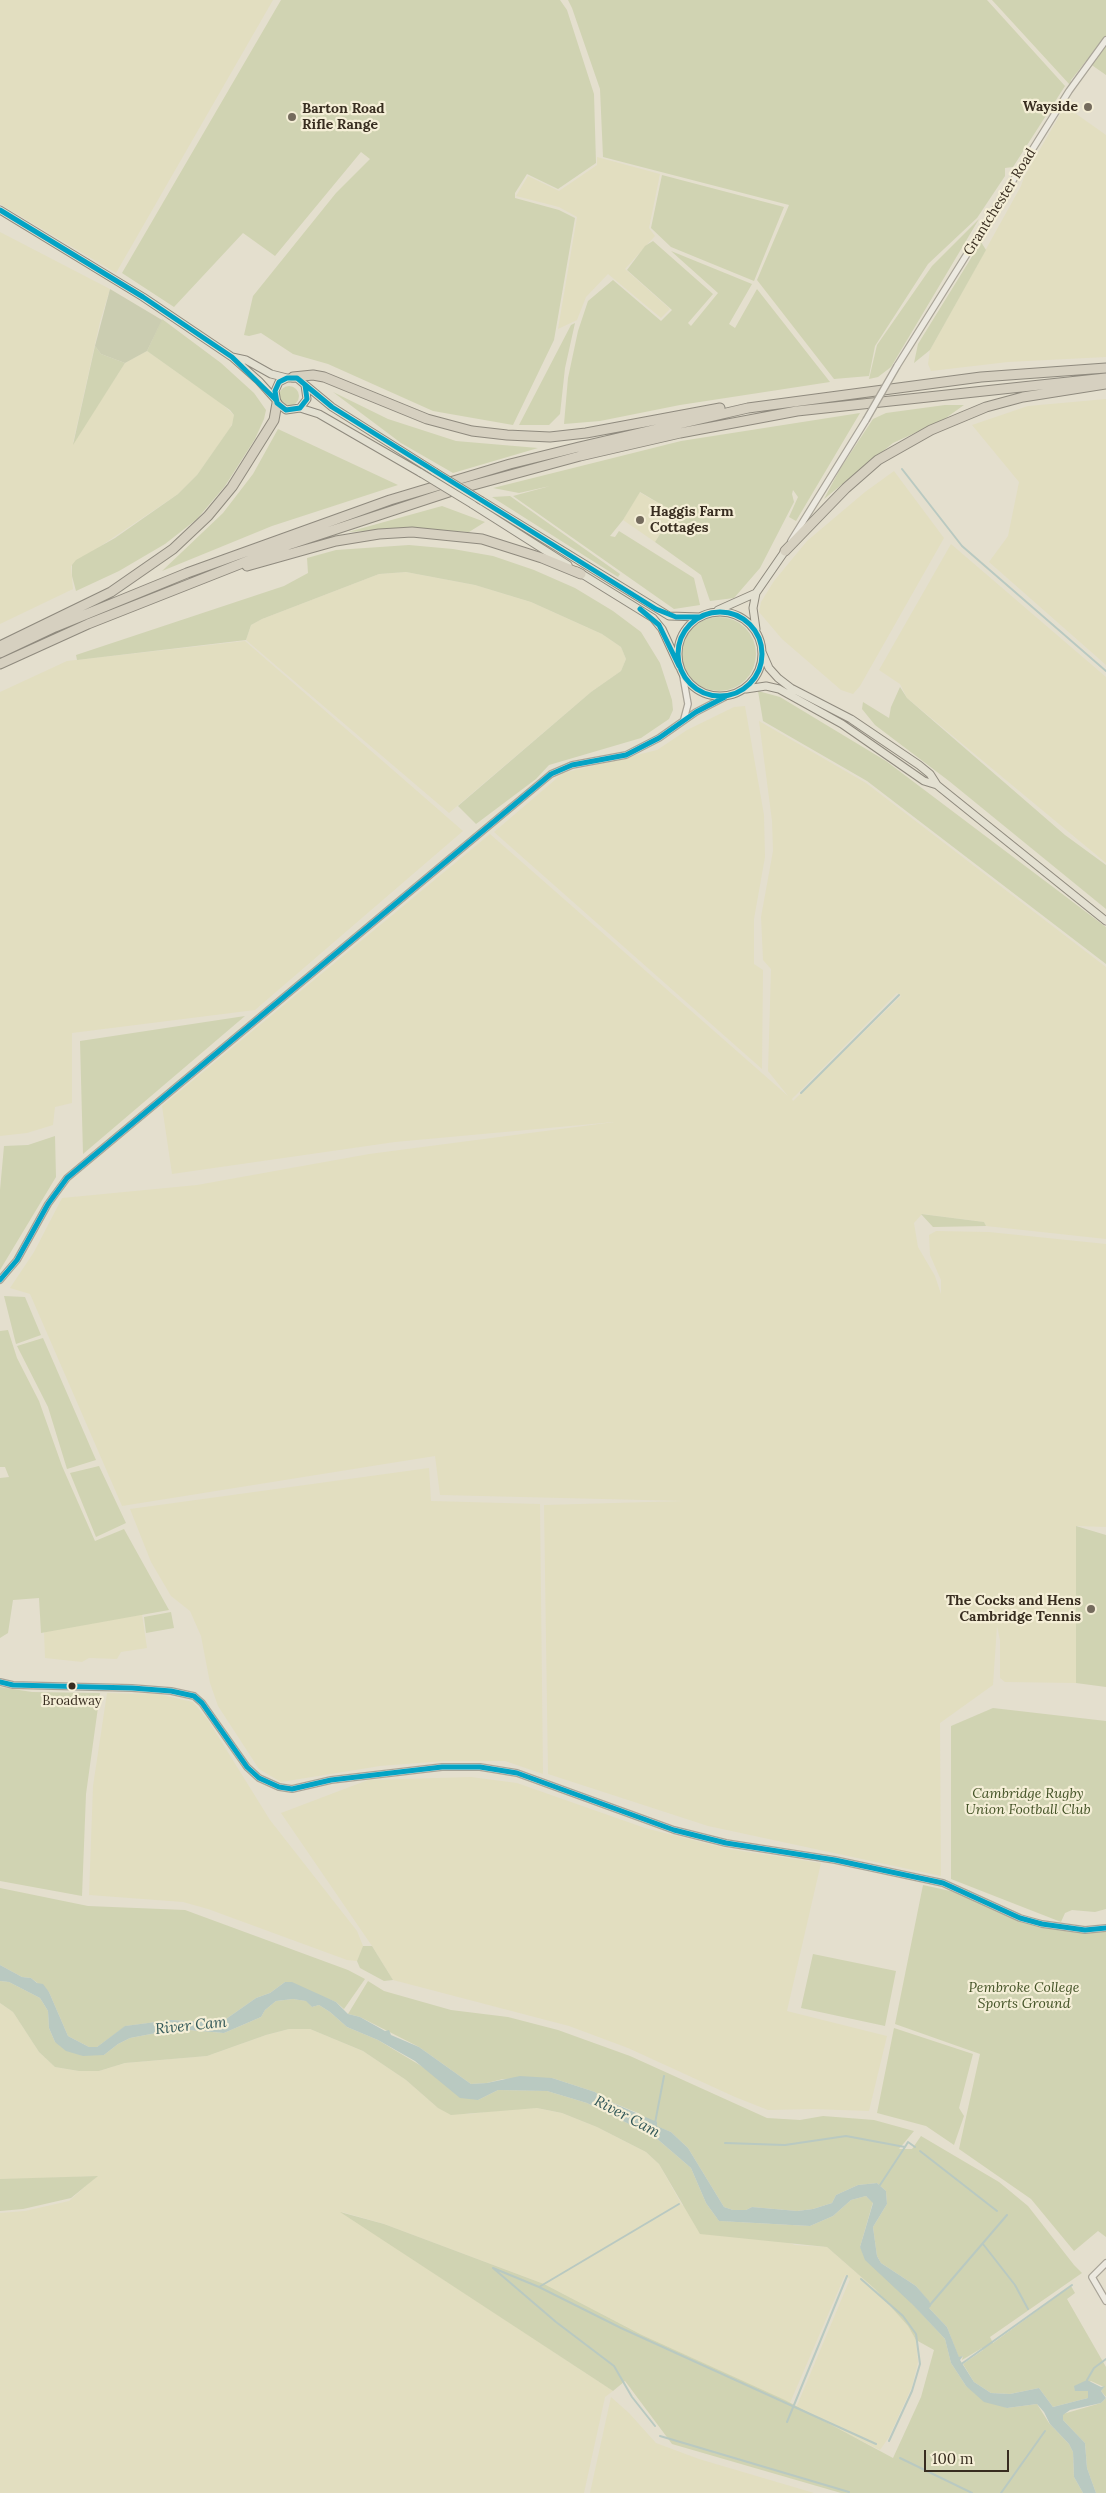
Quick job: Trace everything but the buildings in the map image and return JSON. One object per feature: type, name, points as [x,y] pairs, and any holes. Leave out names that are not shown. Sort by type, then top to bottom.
[{"type":"highway","points":[[0,653],[55,627],[187,573],[390,500],[579,446],[748,408],[981,377],[1106,368]]},
{"type":"highway","points":[[290,377],[313,375],[324,377],[435,422],[472,431],[507,435],[550,437],[586,433],[720,408],[748,408]]},
{"type":"highway","points":[[0,664],[88,624],[288,545],[401,507],[513,474],[640,442],[798,411],[1106,378]]},
{"type":"highway","points":[[785,551],[846,488],[878,460],[931,430],[986,407],[1023,397],[1106,384]]},
{"type":"highway","points":[[0,647],[111,592],[173,549],[208,516],[232,486],[274,420],[276,402]]},
{"type":"highway","points":[[179,587],[336,541],[379,534],[412,532],[462,536],[496,543],[542,558],[581,574]]},
{"type":"main road","points":[[0,210],[143,297],[232,357],[286,410],[300,408],[319,414],[421,473],[581,574],[640,608],[653,618],[662,629],[683,676],[694,688],[702,693],[725,697],[745,689],[766,686],[779,689],[842,724],[888,754],[924,781],[937,785]]},
{"type":"main road","points":[[232,357],[246,360],[271,374],[290,377],[305,385],[332,407],[670,616],[700,617]]},
{"type":"main road","points":[[276,402],[277,386],[290,377]]},
{"type":"main road","points":[[300,408],[307,399],[305,385]]},
{"type":"main road","points":[[785,551],[756,593],[753,618],[762,652],[769,668],[778,678],[878,736],[930,774],[937,785],[1106,921]]},
{"type":"main road","points":[[679,666],[678,655],[681,638],[690,625],[700,617],[756,593]]},
{"type":"main road","points":[[715,612],[729,613],[740,617],[757,633]]},
{"type":"main road","points":[[745,689],[758,673],[762,652]]},
{"type":"street","name":"Grantchester Road","points":[[785,551],[897,366],[1069,91],[1106,40]]},
{"type":"street","points":[[683,676],[688,704],[688,711],[684,720]]},
{"type":"street","points":[[0,1280],[16,1260],[48,1204],[67,1178],[551,774],[572,765],[626,755],[660,738],[684,720],[725,697]]},
{"type":"street","points":[[0,1682],[13,1685],[99,1686],[171,1691],[194,1696],[212,1716],[248,1767],[259,1778],[279,1787],[292,1789],[331,1780],[442,1767],[480,1767],[517,1773],[674,1830],[726,1843],[835,1860],[943,1883],[1020,1918],[1042,1924],[1085,1930],[1106,1928]]},
{"type":"street","points":[[1106,2263],[1092,2277],[1106,2301]]},
{"type":"shaded area","points":[[0,0],[273,0],[116,273],[0,204]]},
{"type":"shaded area","points":[[1065,106],[1106,135],[1106,357],[1008,362],[931,371],[928,364],[930,350],[1021,186],[1024,177]]},
{"type":"shaded area","points":[[597,157],[660,174],[649,228],[655,236],[625,269],[670,309],[661,318],[608,274],[586,297],[577,320],[558,329],[577,217],[559,207],[516,196],[528,176],[559,191],[597,165]]},
{"type":"shaded area","points":[[0,232],[110,289],[100,322],[73,443],[125,363],[147,351],[221,403],[234,415],[234,420],[197,475],[178,494],[71,566],[73,589],[0,624]]},
{"type":"shaded area","points":[[1106,399],[1106,665],[989,562],[1008,536],[1019,482],[972,425],[1028,406]]},
{"type":"shaded area","points":[[894,471],[944,538],[860,686],[853,694],[841,690],[782,639],[759,612],[761,602],[774,581],[807,541],[865,492]]},
{"type":"shaded area","points":[[639,492],[674,512],[655,542],[623,520]]},
{"type":"shaded area","points":[[951,544],[1106,677],[1106,863],[907,698],[900,684],[879,670]]},
{"type":"shaded area","points":[[406,572],[475,585],[531,602],[602,634],[621,647],[626,659],[621,671],[591,692],[449,813],[246,640],[251,625],[262,619],[379,574]]},
{"type":"shaded area","points":[[245,641],[463,831],[255,1010],[72,1033],[72,1103],[55,1107],[53,1125],[27,1133],[0,1136],[0,692],[67,661]]},
{"type":"shaded area","points":[[745,706],[764,815],[765,857],[754,919],[754,964],[763,970],[762,1069],[494,832],[563,773],[657,750],[687,730],[734,707]]},
{"type":"shaded area","points":[[759,721],[866,783],[1106,967],[1106,1239],[986,1226],[984,1222],[922,1214],[914,1223],[918,1247],[935,1276],[941,1294],[941,1280],[930,1255],[929,1235],[936,1231],[989,1232],[1106,1244],[1106,1527],[1076,1526],[1076,1683],[1005,1682],[1000,1678],[1000,1640],[997,1626],[993,1685],[940,1723],[941,1876],[708,1826],[548,1774],[544,1505],[684,1501],[440,1495],[435,1456],[122,1506],[30,1294],[10,1288],[34,1252],[62,1198],[197,1185],[369,1154],[614,1122],[395,1142],[172,1174],[162,1106],[490,834],[788,1096],[768,1071],[771,969],[763,960],[761,917],[773,851],[772,821]],"holes":[[[897,993],[901,996],[793,1101],[792,1099]]]},
{"type":"shaded area","points":[[429,1468],[431,1501],[540,1504],[543,1774],[505,1761],[444,1761],[380,1766],[281,1782],[259,1769],[218,1706],[210,1683],[201,1636],[190,1611],[171,1596],[151,1562],[130,1509]]},
{"type":"shaded area","points":[[142,1614],[147,1648],[121,1652],[117,1659],[89,1658],[82,1662],[45,1658],[44,1632]]},
{"type":"shaded area","points":[[107,1693],[157,1694],[193,1702],[208,1720],[270,1820],[357,1931],[363,1946],[357,1961],[347,1960],[208,1909],[183,1902],[89,1895],[93,1786]]},
{"type":"shaded area","points":[[471,1777],[517,1783],[645,1828],[729,1849],[821,1863],[787,2011],[887,2036],[869,2111],[768,2110],[628,2048],[569,2026],[393,1980],[281,1813],[368,1780]]},
{"type":"shaded area","points":[[0,2003],[13,2012],[39,2052],[55,2067],[79,2071],[99,2071],[125,2063],[207,2056],[266,2035],[289,2029],[310,2029],[363,2051],[406,2080],[438,2108],[469,2114],[537,2108],[562,2113],[597,2127],[646,2152],[659,2164],[682,2205],[795,2245],[827,2247],[875,2289],[908,2326],[916,2340],[918,2362],[912,2387],[889,2437],[880,2450],[796,2408],[850,2279],[845,2275],[790,2403],[642,2335],[544,2284],[384,2224],[342,2212],[613,2391],[605,2397],[584,2493],[0,2493],[0,2213],[25,2211],[69,2201],[97,2176],[0,2180]]},
{"type":"shaded area","points":[[611,2397],[629,2413],[656,2443],[699,2459],[814,2493],[590,2493]]},
{"type":"green space","points":[[281,0],[560,0],[567,10],[594,94],[596,163],[558,189],[527,174],[515,193],[515,198],[559,210],[575,218],[554,340],[513,425],[433,411],[328,364],[293,354],[261,333],[249,336],[244,335],[253,296],[336,193],[370,159],[361,152],[275,256],[243,233],[174,307],[122,273]]},
{"type":"green space","points":[[568,0],[987,0],[1065,86],[1013,167],[1005,168],[1005,176],[977,218],[928,264],[875,346],[869,376],[834,379],[757,280],[789,205],[603,157],[600,89]]},
{"type":"green space","points":[[992,0],[1106,0],[1106,75],[1086,61],[1071,80],[1070,85]]},
{"type":"green space","points":[[662,175],[784,207],[754,281],[671,247],[651,228]]},
{"type":"green space","points":[[979,219],[891,367],[878,377],[869,379],[877,345],[932,266]]},
{"type":"green space","points":[[653,241],[713,294],[688,323],[691,326],[718,293],[671,251],[752,284],[729,324],[735,328],[757,289],[830,382],[680,405],[600,421],[564,424],[568,378],[578,331],[588,301],[613,280],[661,321],[672,310],[627,270],[645,246]]},
{"type":"green space","points":[[981,242],[986,250],[930,350],[914,363],[918,344]]},
{"type":"green space","points":[[110,289],[162,320],[147,351],[125,363],[101,354],[95,346]]},
{"type":"green space","points":[[162,319],[221,363],[254,393],[266,410],[264,419],[255,439],[225,486],[197,519],[165,544],[119,571],[76,591],[72,576],[72,565],[76,560],[115,538],[178,494],[197,475],[232,425],[234,415],[230,410],[147,351]]},
{"type":"green space","points":[[575,323],[565,368],[560,414],[549,425],[519,425],[571,325]]},
{"type":"green space","points":[[95,346],[101,354],[125,363],[73,445]]},
{"type":"green space","points":[[289,386],[296,389],[299,396],[296,403],[289,406],[282,403],[279,396],[282,389]]},
{"type":"green space","points":[[333,392],[388,419],[456,441],[538,448],[453,473],[401,443]]},
{"type":"green space","points":[[945,405],[964,405],[943,420],[893,443],[824,499],[840,469],[873,419],[886,413]]},
{"type":"green space","points":[[860,413],[796,521],[789,517],[798,497],[793,490],[794,502],[760,568],[734,598],[710,601],[701,575],[655,542],[674,512],[640,492],[623,520],[610,536],[615,537],[619,531],[694,578],[700,605],[674,609],[513,496],[550,486],[519,493],[493,488],[681,441]]},
{"type":"green space","points":[[278,429],[398,485],[272,526],[162,571],[223,513],[253,474]]},
{"type":"green space","points":[[510,496],[620,574],[618,577],[492,497]]},
{"type":"green space","points":[[442,506],[485,522],[469,532],[405,529],[348,532]]},
{"type":"green space","points":[[409,545],[453,549],[493,556],[534,570],[575,588],[613,611],[641,632],[660,663],[672,700],[673,710],[669,719],[641,738],[549,765],[536,779],[476,824],[458,806],[591,692],[621,671],[626,659],[621,647],[602,634],[531,602],[475,585],[406,572],[379,574],[262,619],[251,625],[246,640],[77,660],[76,655],[284,586],[308,573],[307,558],[336,550]]},
{"type":"green space","points":[[719,617],[740,623],[750,633],[756,654],[750,675],[740,685],[719,691],[698,685],[688,675],[682,654],[688,633],[698,623]]},
{"type":"green space","points":[[900,687],[907,698],[1065,835],[1106,865],[1106,909],[949,781],[875,725],[862,709],[863,702],[889,718],[891,707]]},
{"type":"green space","points":[[758,691],[780,697],[886,761],[1106,927],[1106,964],[867,781],[763,721]]},
{"type":"green space","points":[[245,1016],[83,1154],[80,1041]]},
{"type":"green space","points":[[55,1136],[56,1177],[0,1270],[0,1190],[4,1146],[28,1145]]},
{"type":"green space","points":[[921,1214],[984,1222],[986,1226],[933,1227]]},
{"type":"green space","points":[[4,1296],[25,1297],[41,1335],[16,1344]]},
{"type":"green space","points":[[8,1330],[17,1358],[39,1401],[62,1466],[95,1541],[124,1529],[169,1610],[41,1633],[39,1598],[13,1600],[8,1633],[0,1638],[0,1478],[9,1477],[5,1467],[0,1467],[0,1331]]},
{"type":"green space","points":[[43,1338],[96,1460],[67,1469],[48,1407],[17,1346]]},
{"type":"green space","points":[[99,1466],[126,1523],[96,1537],[70,1473]]},
{"type":"green space","name":"The Cocks and Hens Cambridge Tennis","points":[[1076,1526],[1106,1535],[1106,1687],[1076,1683]]},
{"type":"green space","points":[[171,1612],[174,1628],[146,1633],[144,1617]]},
{"type":"green space","points":[[0,1687],[32,1692],[100,1693],[86,1794],[82,1896],[0,1881]]},
{"type":"green space","name":"Cambridge Rugby Union Football Club","points":[[993,1708],[1106,1721],[1106,1909],[1095,1912],[1072,1910],[1065,1913],[1061,1922],[951,1879],[951,1726]]},
{"type":"green space","name":"Pembroke College Sports Ground","points":[[923,1885],[964,1894],[1009,1916],[1048,1928],[1106,1931],[1106,2237],[1098,2231],[1074,2251],[1031,2199],[959,2149],[980,2054],[895,2024]]},
{"type":"green space","points":[[0,1888],[88,1906],[185,1910],[348,1970],[365,1979],[344,2009],[336,2002],[285,1982],[270,1993],[256,1998],[226,2019],[207,2022],[171,2020],[126,2026],[97,2047],[89,2047],[68,2036],[49,1992],[31,1978],[22,1977],[0,1965]]},
{"type":"green space","points":[[363,1946],[372,1946],[393,1980],[384,1981],[360,1968],[357,1961]]},
{"type":"green space","points":[[813,1954],[896,1971],[885,2026],[801,2008]]},
{"type":"green space","points":[[0,1981],[9,1982],[40,1998],[48,2011],[49,2028],[55,2042],[104,2055],[118,2044],[130,2038],[177,2029],[224,2033],[261,2017],[265,2010],[276,2001],[293,1999],[307,2001],[312,2007],[319,2005],[347,2027],[378,2040],[478,2100],[498,2090],[547,2091],[587,2103],[655,2137],[691,2168],[706,2203],[719,2221],[810,2226],[833,2216],[851,2200],[866,2196],[873,2202],[860,2247],[945,2339],[951,2363],[966,2386],[1007,2408],[1037,2404],[1049,2423],[1069,2444],[1073,2452],[1074,2477],[1083,2493],[841,2493],[672,2444],[625,2381],[613,2391],[340,2212],[384,2224],[544,2284],[642,2335],[785,2400],[893,2458],[921,2397],[934,2350],[916,2340],[908,2326],[875,2289],[827,2247],[700,2234],[659,2164],[646,2152],[597,2127],[562,2113],[537,2108],[451,2115],[438,2108],[406,2080],[363,2051],[310,2029],[289,2029],[266,2035],[207,2056],[125,2063],[99,2071],[79,2071],[55,2067],[39,2052],[13,2012],[0,2003]]},
{"type":"green space","points":[[368,1981],[384,1991],[451,2010],[508,2017],[558,2030],[630,2056],[767,2118],[800,2120],[823,2116],[874,2120],[914,2131],[899,2149],[912,2149],[921,2136],[999,2182],[1028,2206],[1082,2273],[990,2337],[993,2343],[1071,2286],[1075,2293],[1067,2299],[1106,2367],[1106,2397],[1101,2391],[1104,2387],[1091,2381],[1076,2391],[1088,2391],[1088,2398],[1053,2407],[1039,2388],[1010,2394],[991,2393],[974,2382],[963,2364],[983,2350],[982,2348],[962,2360],[963,2356],[959,2358],[947,2327],[929,2308],[929,2302],[916,2286],[881,2263],[877,2256],[873,2227],[887,2204],[886,2191],[877,2183],[858,2185],[836,2195],[832,2203],[813,2209],[797,2211],[752,2207],[746,2210],[733,2210],[724,2207],[688,2148],[671,2132],[656,2126],[638,2113],[604,2099],[595,2092],[552,2078],[503,2079],[471,2084],[419,2047],[360,2017],[348,2014]]},
{"type":"green space","points":[[894,2028],[973,2054],[959,2108],[964,2116],[954,2145],[926,2126],[877,2113]]},
{"type":"green space","points":[[98,2176],[71,2198],[23,2209],[0,2211],[0,2179]]},
{"type":"green space","points":[[1106,2398],[1106,2493],[1096,2493],[1087,2468],[1085,2443],[1063,2420],[1063,2414],[1101,2403]]},
{"type":"water","name":"River Cam","points":[[0,1965],[22,1977],[31,1978],[37,1983],[43,1984],[49,1992],[68,2036],[89,2047],[97,2047],[125,2026],[171,2020],[207,2022],[226,2019],[256,1998],[270,1993],[285,1982],[292,1982],[336,2002],[348,2014],[360,2017],[385,2031],[389,2030],[391,2035],[419,2047],[471,2084],[487,2083],[520,2076],[552,2078],[595,2092],[604,2099],[657,2122],[657,2126],[671,2132],[688,2148],[724,2207],[733,2210],[746,2210],[752,2207],[797,2211],[813,2209],[832,2203],[836,2195],[858,2185],[877,2183],[886,2191],[887,2204],[873,2227],[877,2256],[881,2263],[916,2286],[929,2301],[931,2306],[929,2308],[947,2327],[959,2357],[963,2356],[960,2360],[974,2382],[991,2393],[1010,2394],[1039,2388],[1053,2407],[1088,2398],[1088,2391],[1075,2391],[1074,2386],[1087,2380],[1101,2387],[1105,2386],[1101,2391],[1106,2398],[1101,2403],[1070,2410],[1063,2415],[1063,2420],[1085,2443],[1087,2468],[1096,2493],[1083,2493],[1074,2477],[1073,2452],[1069,2444],[1050,2424],[1044,2412],[1037,2404],[1007,2408],[984,2402],[966,2386],[951,2363],[945,2339],[913,2305],[865,2260],[860,2247],[873,2203],[866,2196],[851,2200],[833,2216],[810,2226],[719,2221],[706,2203],[691,2168],[655,2137],[587,2103],[547,2091],[498,2090],[478,2100],[460,2098],[415,2061],[378,2040],[347,2027],[319,2005],[312,2007],[306,2001],[293,1999],[276,2001],[265,2010],[261,2017],[224,2033],[177,2029],[130,2038],[118,2044],[104,2055],[83,2056],[66,2051],[55,2042],[49,2028],[48,2011],[40,1998],[9,1982],[0,1981]]},
{"type":"waterway","points":[[902,469],[962,546],[1106,671]]},
{"type":"waterway","points":[[801,1093],[899,995]]},
{"type":"waterway","name":"River Cam","points":[[655,2123],[664,2076]]},
{"type":"waterway","points":[[725,2143],[785,2145],[846,2136],[905,2147],[880,2185]]},
{"type":"waterway","points":[[905,2147],[908,2142],[915,2147]]},
{"type":"waterway","points":[[920,2151],[997,2211]]},
{"type":"waterway","points":[[539,2287],[679,2204]]},
{"type":"waterway","points":[[929,2306],[1007,2215]]},
{"type":"waterway","points":[[983,2244],[1015,2285],[1028,2309]]},
{"type":"waterway","points":[[655,2426],[632,2397],[614,2366],[556,2322],[493,2268],[539,2287],[621,2328],[876,2444]]},
{"type":"waterway","points":[[787,2422],[847,2276]]},
{"type":"waterway","points":[[861,2279],[903,2316],[916,2334],[920,2364],[912,2391],[889,2441]]},
{"type":"waterway","points":[[960,2365],[1072,2285]]},
{"type":"waterway","points":[[1087,2380],[1094,2368],[1106,2359]]},
{"type":"waterway","points":[[1001,2493],[1045,2431]]},
{"type":"waterway","points":[[660,2436],[849,2492]]},
{"type":"waterway","points":[[900,2458],[972,2493]]},
{"type":"transit line","points":[[0,210],[143,297],[232,357],[276,400]]},
{"type":"transit line","points":[[305,385],[307,399],[300,408],[286,410],[277,403],[275,391],[279,382],[287,378],[297,378],[332,407],[656,609],[676,617],[700,617]]},
{"type":"transit line","points":[[640,609],[659,625],[679,666]]},
{"type":"transit line","points":[[720,612],[736,615],[750,624],[759,638],[762,654],[759,670],[750,684],[736,693],[720,696],[704,693],[690,684],[681,670],[678,654],[681,638],[690,624],[704,615],[720,612]]},
{"type":"transit line","points":[[0,1280],[17,1260],[48,1204],[67,1178],[551,774],[572,765],[626,755],[659,738],[696,712],[725,697]]},
{"type":"transit line","points":[[0,1682],[13,1685],[132,1688],[171,1691],[194,1696],[202,1703],[247,1767],[259,1778],[279,1787],[292,1789],[331,1780],[442,1767],[480,1767],[517,1773],[674,1830],[726,1843],[835,1860],[943,1883],[1020,1918],[1042,1924],[1085,1930],[1106,1928]]},
{"type":"place","name":"Wayside","points":[[1088,107]]},
{"type":"place","name":"Barton Road Rifle Range","points":[[292,117]]},
{"type":"place","name":"Haggis Farm Cottages","points":[[640,520]]},
{"type":"place","name":"The Cocks and Hens Cambridge Tennis","points":[[1091,1609]]},
{"type":"place","name":"Broadway","points":[[72,1686]]}]
